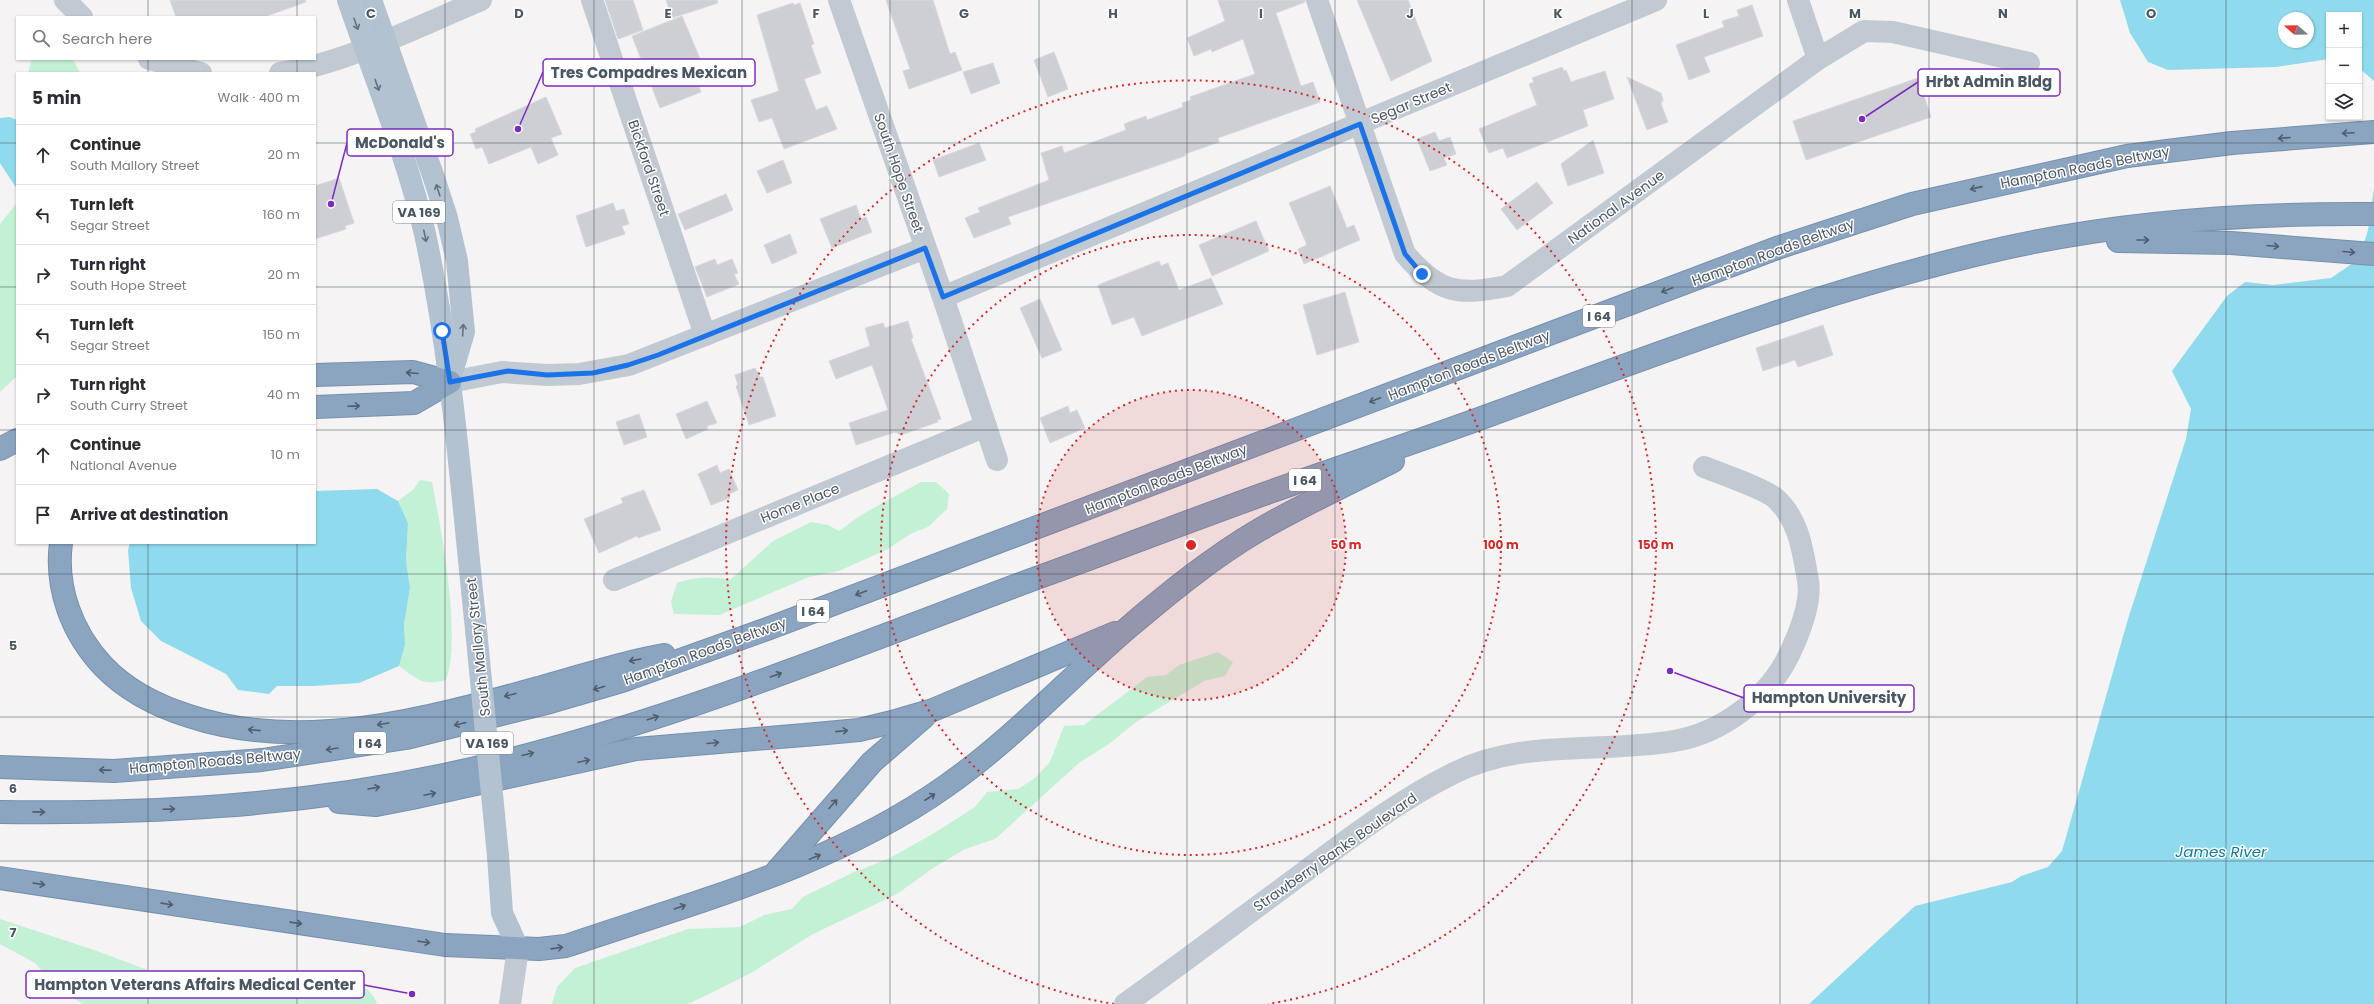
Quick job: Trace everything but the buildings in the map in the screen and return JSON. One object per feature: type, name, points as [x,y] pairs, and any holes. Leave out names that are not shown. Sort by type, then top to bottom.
[{"type":"highway","name":"Hampton Roads Beltway","points":[[0,767],[114,770],[254,761],[406,738],[550,702],[622,680],[728,643],[1770,251],[1912,204],[2127,156],[2232,143],[2374,132]]},
{"type":"highway","name":"I 64","points":[[0,812],[61,813],[232,807],[294,799],[444,775],[547,750],[621,728],[802,666],[1265,494],[1484,417],[1683,344],[1785,310],[1922,269],[2007,248],[2119,228],[2226,217],[2374,214]]},
{"type":"highway","points":[[2007,248],[2118,241],[2171,240],[2374,254]]},
{"type":"highway","points":[[316,375],[413,372],[450,382]]},
{"type":"highway","points":[[316,407],[414,403],[450,382]]},
{"type":"highway","points":[[0,878],[445,945],[518,948],[553,948],[566,946],[772,876],[857,839],[903,814],[947,786],[1061,691],[1129,626],[1210,563],[1257,531],[1302,507],[1484,417]]},
{"type":"highway","points":[[0,450],[16,441]]},
{"type":"highway","points":[[61,544],[60,576],[63,595],[80,636],[92,654],[111,674],[131,690],[152,702],[177,713],[229,727],[255,731],[301,732],[344,730],[395,722],[542,687],[627,661],[728,643]]},
{"type":"highway","points":[[294,799],[376,805],[636,749],[859,730],[933,710],[1129,626]]},
{"type":"highway","points":[[772,876],[872,762],[933,710]]},
{"type":"main road","name":"South Mallory Street","points":[[348,0],[415,198],[425,234],[450,382],[476,629],[498,856],[502,913],[518,948]]},
{"type":"main road","name":"South Mallory Street","points":[[371,0],[447,218],[457,261],[464,332],[450,382]]},
{"type":"street","points":[[64,0],[81,16]]},
{"type":"street","points":[[288,72],[296,71],[364,48],[482,0]]},
{"type":"street","name":"Bickford Street","points":[[592,0],[705,335]]},
{"type":"street","name":"South Hope Street","points":[[839,0],[943,297],[997,460]]},
{"type":"street","points":[[1318,0],[1360,124]]},
{"type":"street","name":"Segar Street","points":[[943,297],[1656,0]]},
{"type":"street","points":[[1798,0],[1818,59]]},
{"type":"street","name":"National Avenue","points":[[1360,124],[1405,254],[1422,274],[1451,290],[1477,292],[1507,286],[1818,59],[1864,31],[1894,32],[2029,63]]},
{"type":"street","points":[[153,60],[197,72]]},
{"type":"street","points":[[450,382],[502,372],[547,375],[599,372],[641,361],[925,248]]},
{"type":"street","name":"Home Place","points":[[614,580],[986,426]]},
{"type":"street","name":"Strawberry Banks Boulevard","points":[[1125,1004],[1370,823],[1415,794],[1455,772],[1510,754],[1555,748],[1623,746],[1676,741],[1717,727],[1753,703],[1781,672],[1798,636],[1810,590],[1802,543],[1791,519],[1774,496],[1704,467]]},
{"type":"street","points":[[510,1004],[518,948]]},
{"type":"green space","points":[[32,60],[74,60],[80,72],[28,72]]},
{"type":"green space","points":[[16,204],[16,377],[0,392],[0,224]]},
{"type":"green space","points":[[420,480],[432,482],[445,554],[451,611],[452,638],[450,661],[446,680],[438,682],[425,682],[416,678],[399,666],[405,645],[404,625],[410,587],[406,562],[408,523],[398,501],[413,490]]},
{"type":"green space","points":[[921,482],[936,482],[949,494],[947,509],[928,527],[910,534],[888,549],[839,571],[809,577],[719,615],[674,614],[671,602],[677,583],[691,579],[704,578],[730,580],[773,541],[811,522],[828,525],[839,531],[861,515]]},
{"type":"green space","points":[[1218,652],[1233,662],[1225,676],[1204,681],[1136,722],[1109,744],[1080,762],[995,839],[965,849],[933,868],[897,894],[813,934],[751,973],[688,1004],[552,1004],[557,987],[575,968],[688,929],[740,927],[764,915],[792,909],[803,897],[852,873],[890,858],[936,832],[975,807],[987,792],[1018,789],[1035,778],[1050,762],[1064,726],[1084,725],[1147,677],[1166,675],[1179,665]]},
{"type":"green space","points":[[0,919],[94,950],[172,979],[205,988],[367,989],[374,997],[377,1004],[83,1004],[56,987],[35,963],[0,944]]},
{"type":"water","points":[[2120,0],[2374,0],[2374,81],[2362,71],[2362,12],[2326,12],[2326,59],[2276,67],[2168,70],[2148,62],[2130,33]]},
{"type":"water","points":[[10,117],[16,120],[16,187],[0,163],[0,118]]},
{"type":"water","name":"James River","points":[[2374,188],[2374,1004],[1809,1004],[1915,906],[2012,882],[2021,876],[2048,867],[2062,851],[2128,619],[2186,439],[2191,409],[2172,371],[2227,296],[2245,282],[2273,285],[2331,278],[2359,259],[2368,230]]},
{"type":"water","points":[[377,489],[398,501],[408,523],[406,562],[410,587],[404,625],[405,645],[399,666],[359,683],[313,686],[277,686],[269,694],[238,690],[226,674],[161,641],[141,621],[131,588],[128,550],[130,544],[316,544],[316,491]]},
{"type":"place","name":"Hrbt Admin Bldg","points":[[1862,119]]},
{"type":"place","name":"Tres Compadres Mexican","points":[[518,129]]},
{"type":"place","name":"McDonald's","points":[[331,204]]},
{"type":"place","name":"Hampton University","points":[[1670,671]]},
{"type":"place","name":"Hampton Veterans Affairs Medical Center","points":[[412,994]]},
{"type":"route","points":[[442,331],[450,382],[508,371],[547,375],[565,375],[593,373],[641,361],[925,248],[943,297],[1360,124],[1405,254],[1422,274]]}]
